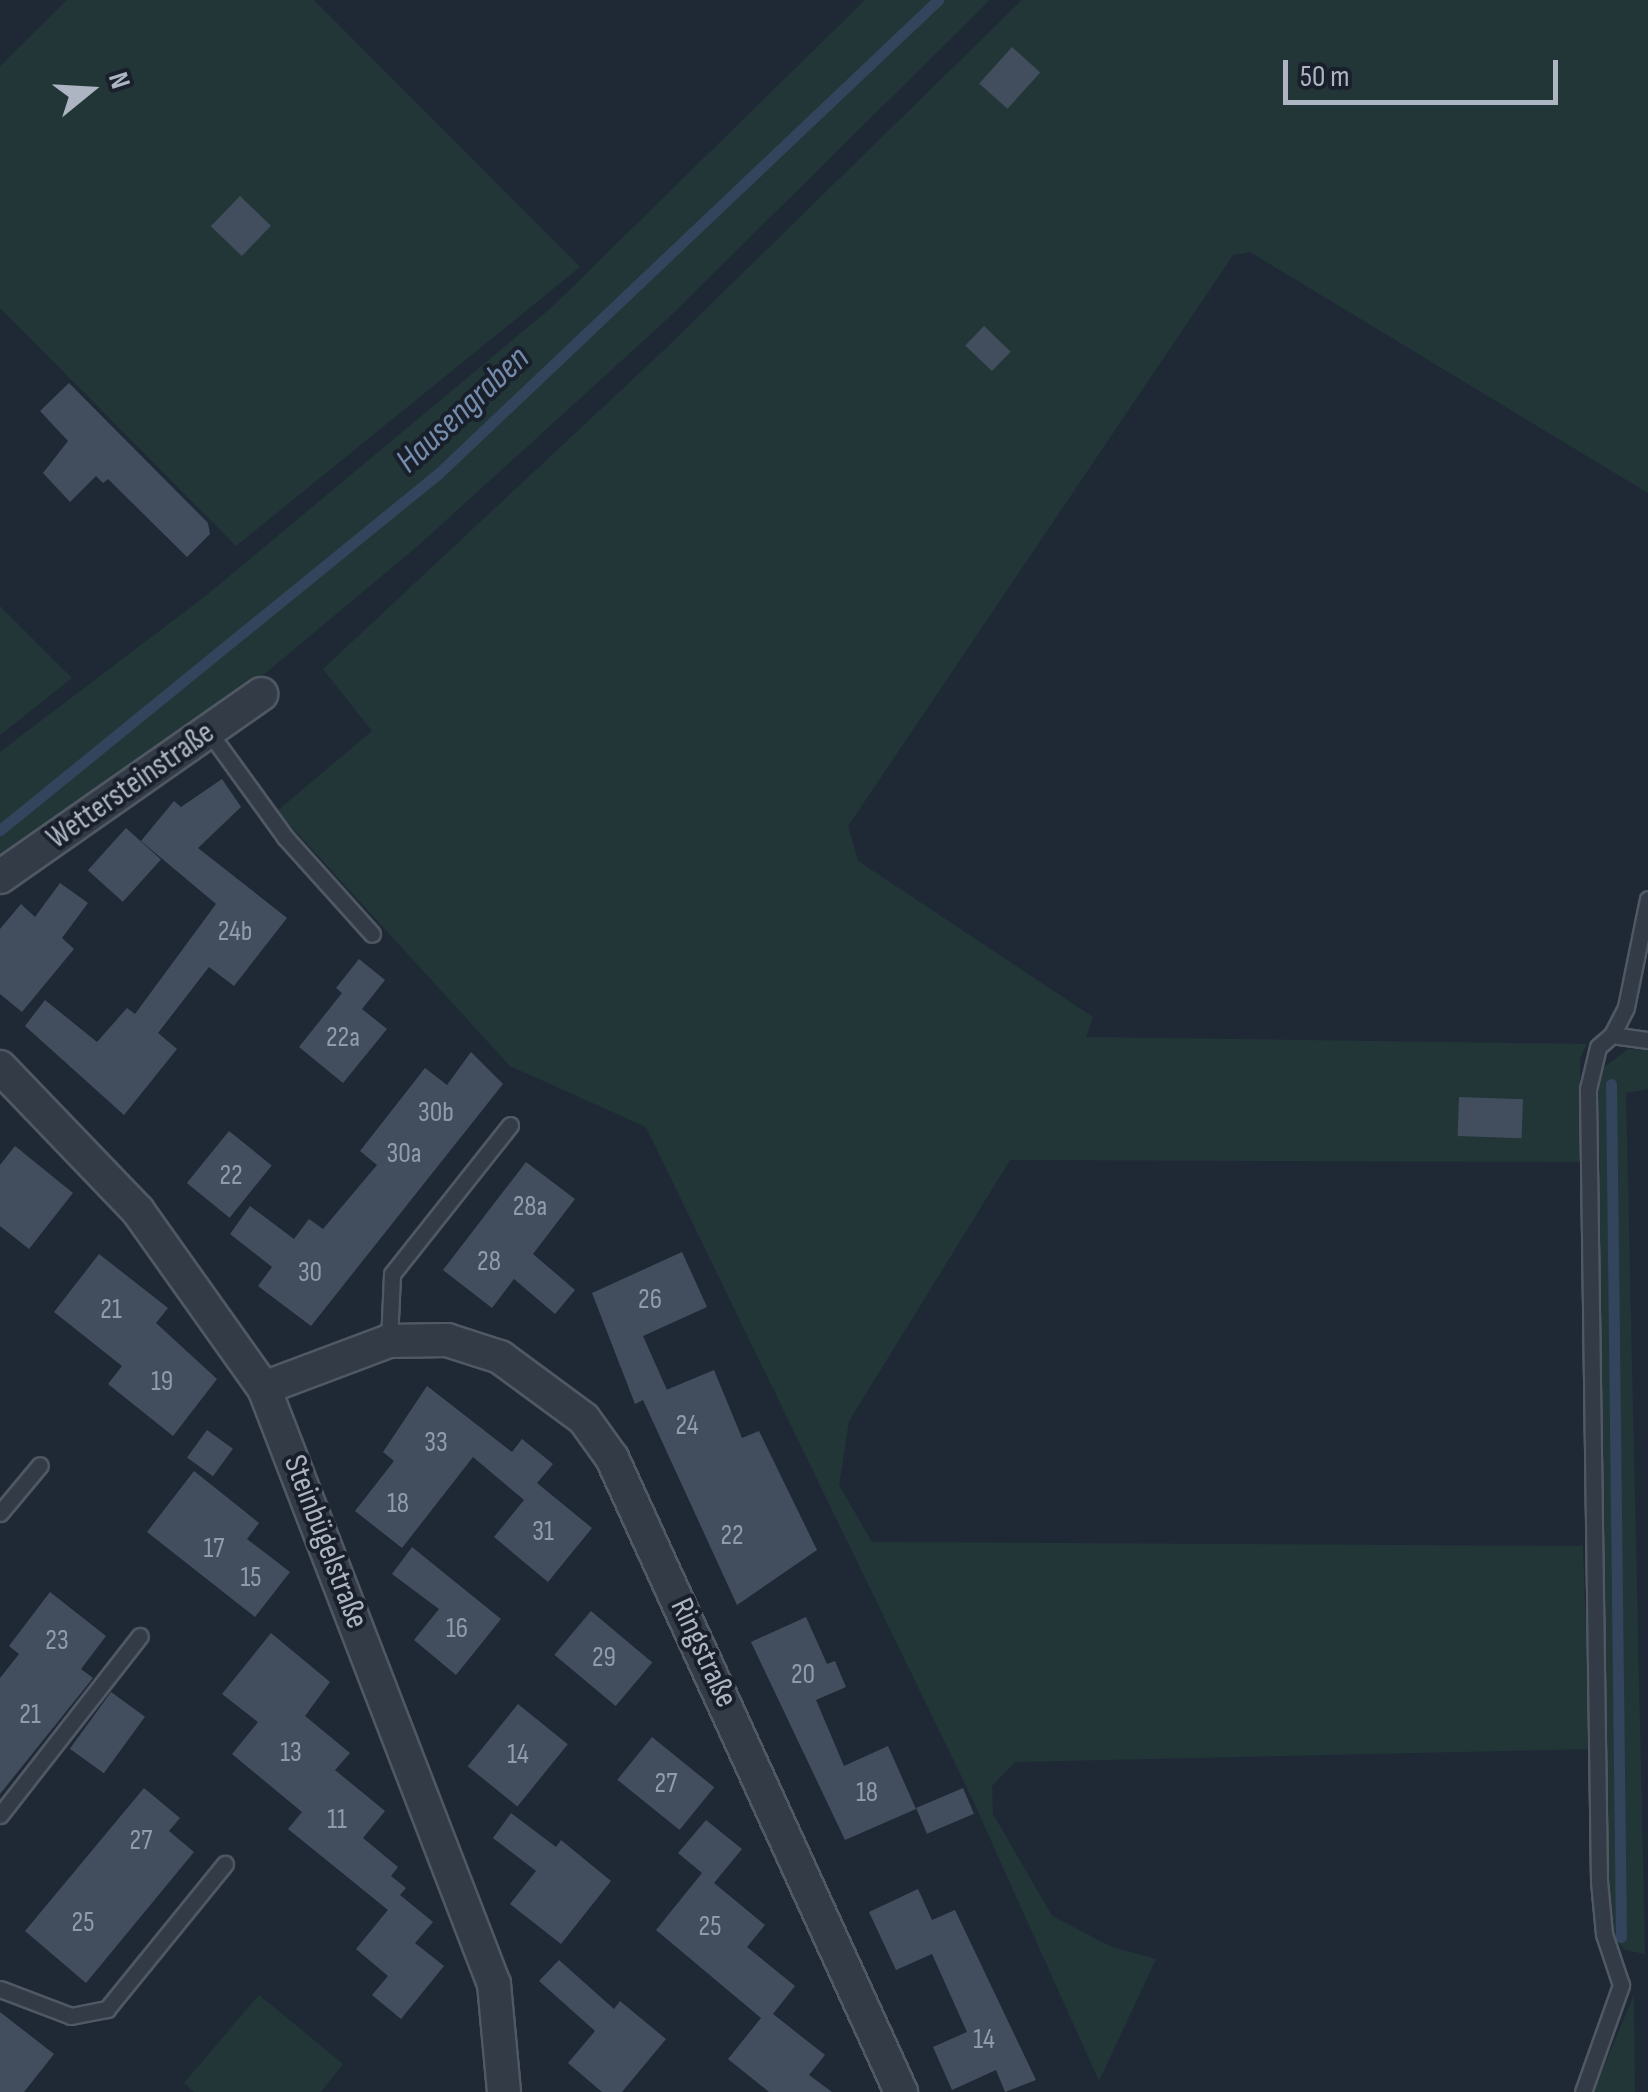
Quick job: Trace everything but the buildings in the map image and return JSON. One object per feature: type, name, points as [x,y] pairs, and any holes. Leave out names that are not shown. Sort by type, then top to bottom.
[{"type":"street","name":"Wettersteinstraße","points":[[0,877],[261,694]]},
{"type":"street","name":"Steinbügelstraße","points":[[0,1067],[76,1140],[138,1211],[264,1388],[494,1984],[504,2092]]},
{"type":"street","name":"Ringstraße","points":[[264,1388],[389,1340],[446,1340],[500,1357],[554,1392],[602,1445],[901,2092]]},
{"type":"lane","points":[[209,732],[285,837],[372,934]]},
{"type":"lane","points":[[1582,2092],[1621,1984],[1604,1934],[1599,1882],[1588,1089],[1598,1047],[1612,1035],[1626,1006],[1648,900]]},
{"type":"lane","points":[[1612,1035],[1648,1040]]},
{"type":"lane","points":[[389,1340],[392,1274],[510,1125]]},
{"type":"lane","points":[[0,1512],[40,1465]]},
{"type":"lane","points":[[0,1815],[140,1636]]},
{"type":"lane","points":[[0,1989],[71,2016],[107,2010],[225,1864]]},
{"type":"green space","points":[[67,0],[314,0],[580,267],[236,546],[0,308],[0,66]]},
{"type":"green space","points":[[865,0],[990,0],[664,322],[420,544],[194,733],[0,864],[0,752],[208,594],[551,308]]},
{"type":"green space","points":[[1022,0],[1648,0],[1648,493],[1250,252],[1233,255],[848,826],[858,861],[1093,1017],[1086,1037],[1587,1044],[1580,1058],[1580,1162],[1010,1160],[849,1421],[839,1485],[872,1542],[1583,1546],[1590,1749],[1015,1762],[992,1786],[993,1814],[1052,1916],[1112,1947],[1156,1959],[1099,2081],[971,1796],[646,1127],[510,1066],[277,811],[372,731],[323,669],[662,352]]},
{"type":"green space","points":[[0,606],[72,678],[0,735]]},
{"type":"green space","points":[[1628,1049],[1648,1050],[1648,1089],[1626,1093],[1645,1954],[1625,1950],[1615,1939],[1607,1889],[1598,1093],[1602,1069]]},
{"type":"green space","points":[[259,1995],[343,2064],[321,2092],[194,2092],[184,2083]]},
{"type":"green space","points":[[1634,1995],[1635,2092],[1593,2092]]},
{"type":"waterway","name":"Hausengraben","points":[[0,830],[439,473],[938,0]]},
{"type":"waterway","points":[[1611,1084],[1621,1937]]}]
